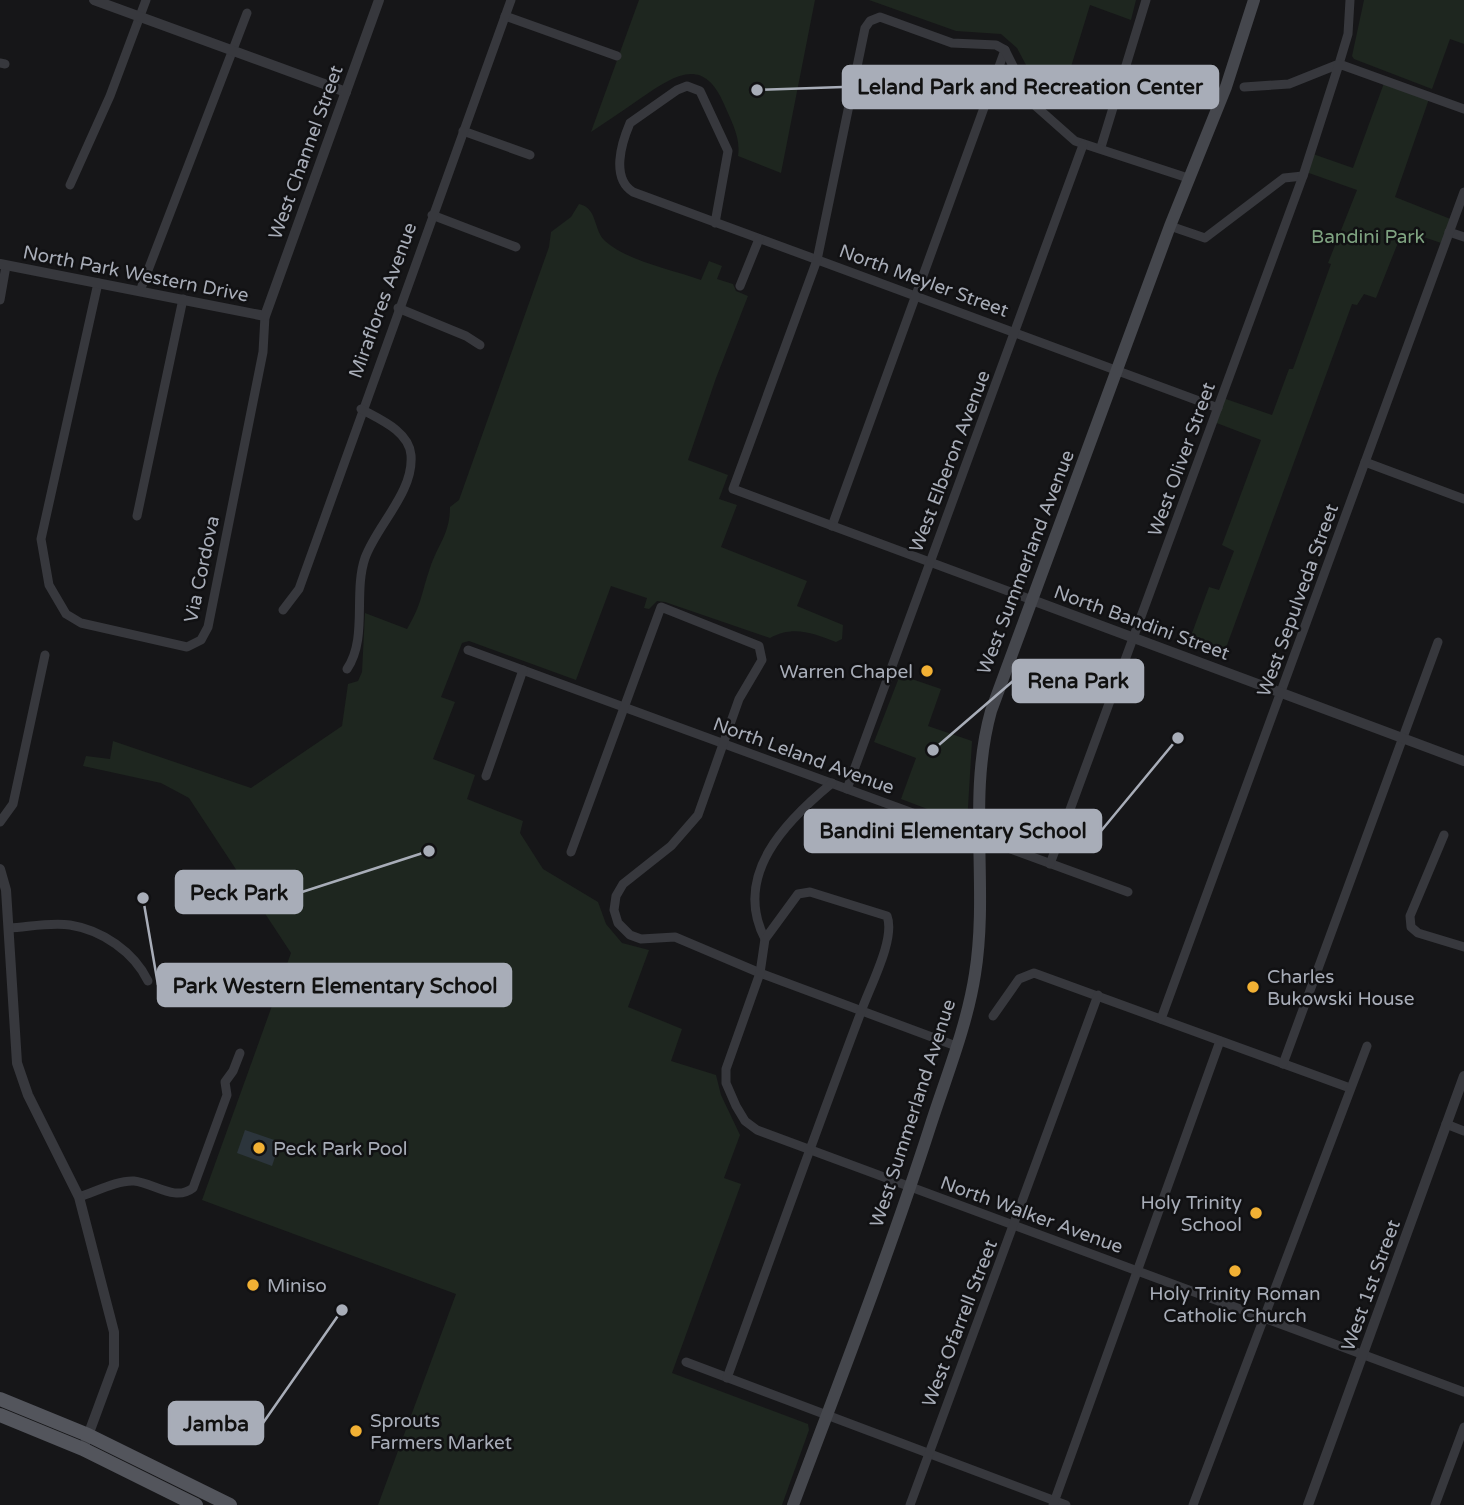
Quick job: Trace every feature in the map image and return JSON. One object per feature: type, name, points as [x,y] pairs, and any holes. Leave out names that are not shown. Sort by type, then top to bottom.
[{"type":"main road","name":"West Summerland Avenue","points":[[793,1505],[911,1187],[956,1046],[975,974],[981,838],[979,789],[985,733],[999,685],[1188,178],[1226,87],[1254,0]]},
{"type":"main road","points":[[0,1399],[88,1435],[230,1505]]},
{"type":"main road","points":[[0,1415],[83,1449],[195,1505]]},
{"type":"street","points":[[94,0],[346,92]]},
{"type":"street","points":[[70,185],[110,96],[146,0]]},
{"type":"street","name":"West Channel Street","points":[[265,316],[379,0]]},
{"type":"street","name":"Miraflores Avenue","points":[[284,610],[299,589],[361,409],[511,0]]},
{"type":"street","points":[[1339,64],[1348,34],[1350,0]]},
{"type":"street","points":[[1101,147],[1145,4]]},
{"type":"street","points":[[140,290],[247,13]]},
{"type":"street","points":[[505,16],[617,56]]},
{"type":"street","points":[[817,260],[860,40],[870,21],[880,17],[952,43],[996,45],[1004,50],[1031,103],[1083,145],[1101,147],[1188,178]]},
{"type":"street","points":[[832,526],[1004,50]]},
{"type":"street","points":[[1244,87],[1289,84],[1339,64],[1464,109]]},
{"type":"street","name":"West Oliver Street","points":[[1050,864],[1303,176],[1339,64]]},
{"type":"street","name":"North Meyler Street","points":[[715,223],[728,151],[700,91],[687,86],[630,123],[619,172],[621,181],[633,192],[715,223],[917,296],[1218,408]]},
{"type":"street","points":[[463,131],[530,155]]},
{"type":"street","name":"West Elberon Avenue","points":[[846,789],[1083,145]]},
{"type":"street","points":[[1170,226],[1205,238],[1284,178],[1303,176]]},
{"type":"street","name":"West Sepulveda Street","points":[[1161,1019],[1464,192]]},
{"type":"street","points":[[432,215],[516,247]]},
{"type":"street","points":[[1449,232],[1464,237]]},
{"type":"street","points":[[740,286],[759,239]]},
{"type":"street","name":"North Bandini Street","points":[[817,260],[733,485],[736,492],[1464,761]]},
{"type":"street","points":[[0,300],[3,265]]},
{"type":"street","name":"North Park Western Drive","points":[[3,265],[265,316]]},
{"type":"street","name":"Via Cordova","points":[[98,283],[41,539],[49,585],[66,614],[81,623],[187,647],[201,640],[208,627],[263,352],[265,316]]},
{"type":"street","points":[[137,516],[183,299]]},
{"type":"street","points":[[398,308],[466,336],[480,345]]},
{"type":"street","points":[[347,669],[356,652],[359,586],[364,560],[374,536],[408,481],[411,453],[395,427],[361,409]]},
{"type":"street","points":[[1365,462],[1464,499]]},
{"type":"street","points":[[570,852],[661,607],[760,646],[762,660],[739,699],[698,815],[671,846],[635,873],[616,896],[614,910],[618,923],[630,935],[641,939],[675,936],[760,972],[956,1046]]},
{"type":"street","points":[[1283,1064],[1438,642]]},
{"type":"street","name":"North Leland Avenue","points":[[468,650],[1128,892]]},
{"type":"street","points":[[0,822],[13,804],[45,655]]},
{"type":"street","points":[[486,776],[523,670]]},
{"type":"street","points":[[765,939],[757,908],[757,871],[775,841],[832,783]]},
{"type":"street","points":[[1444,835],[1410,916],[1411,927],[1418,933],[1464,947]]},
{"type":"street","points":[[0,869],[6,890],[17,1063],[28,1095],[79,1197],[114,1332],[114,1365],[83,1449]]},
{"type":"street","points":[[727,1378],[890,936],[887,916],[810,892],[798,894],[765,939],[760,972]]},
{"type":"street","points":[[9,928],[70,925],[113,941],[140,964],[148,981]]},
{"type":"street","name":"North Walker Avenue","points":[[760,972],[726,1069],[726,1083],[745,1121],[757,1130],[1464,1392]]},
{"type":"street","points":[[993,1016],[1019,979],[1034,972],[1350,1088]]},
{"type":"street","name":"West Ofarrell Street","points":[[910,1505],[1098,995]]},
{"type":"street","points":[[1054,1503],[1220,1041]]},
{"type":"street","points":[[1194,1505],[1367,1046]]},
{"type":"street","points":[[79,1197],[130,1181],[175,1194],[187,1193],[193,1188],[227,1095],[225,1082],[233,1072],[240,1053]]},
{"type":"street","name":"West 1st Street","points":[[1308,1505],[1464,1076]]},
{"type":"street","points":[[1446,1124],[1464,1131]]},
{"type":"street","points":[[686,1362],[1054,1503],[1066,1505]]},
{"type":"street","points":[[1435,1505],[1464,1427]]},
{"type":"green space","points":[[639,0],[815,0],[781,173],[738,156],[737,136],[724,104],[707,79],[697,75],[676,77],[591,132]]},
{"type":"green space","points":[[869,0],[1136,0],[1131,20],[1090,5],[1058,109],[1041,93],[1017,48],[1001,34],[956,31]]},
{"type":"green space","points":[[1364,0],[1464,0],[1464,44],[1450,39],[1432,89],[1354,59],[1352,56]]},
{"type":"green space","name":"Bandini Park","points":[[1384,83],[1429,99],[1395,197],[1453,220],[1444,244],[1403,230],[1376,298],[1364,294],[1357,305],[1352,304],[1223,656],[1188,644],[1209,587],[1219,590],[1234,551],[1222,545],[1261,440],[1214,422],[1223,398],[1272,415],[1289,369],[1293,369],[1331,264],[1328,263],[1357,190],[1306,172],[1313,154],[1353,168]]},
{"type":"green space","points":[[579,204],[589,210],[605,241],[626,254],[701,280],[709,261],[722,266],[717,279],[733,284],[736,291],[748,296],[688,460],[728,475],[719,499],[737,505],[721,547],[807,581],[797,606],[843,625],[842,639],[836,642],[811,633],[795,631],[770,638],[665,602],[657,601],[649,609],[644,608],[647,598],[611,586],[576,680],[469,641],[462,643],[441,697],[455,702],[433,759],[475,775],[467,799],[523,821],[520,833],[543,869],[598,902],[606,924],[622,943],[649,950],[628,1007],[682,1029],[671,1061],[716,1075],[721,1095],[740,1135],[724,1178],[741,1184],[672,1373],[808,1424],[809,1430],[782,1505],[378,1505],[456,1294],[202,1200],[291,953],[189,798],[161,783],[83,766],[86,756],[110,759],[113,741],[251,788],[342,726],[348,684],[358,681],[362,672],[365,613],[407,629],[412,620],[446,532],[450,507],[459,500],[549,247],[551,232],[571,217]]},
{"type":"green space","points":[[900,675],[941,689],[928,726],[972,741],[967,824],[901,799],[916,758],[874,742]]},
{"type":"shaded area","name":"Peck Park Pool","points":[[245,1130],[280,1142],[272,1166],[237,1153]]},
{"type":"place","name":"Leland Park and Recreation Center","points":[[757,90]]},
{"type":"place","name":"Warren Chapel","points":[[927,671]]},
{"type":"place","name":"Bandini Elementary School","points":[[1178,738]]},
{"type":"place","name":"Rena Park","points":[[933,750]]},
{"type":"place","name":"Peck Park","points":[[429,851]]},
{"type":"place","name":"Park Western Elementary School","points":[[143,898]]},
{"type":"place","name":"Charles Bukowski House","points":[[1253,987]]},
{"type":"place","name":"Peck Park Pool","points":[[259,1148]]},
{"type":"place","name":"Holy Trinity School","points":[[1256,1213]]},
{"type":"place","name":"Holy Trinity Roman Catholic Church","points":[[1235,1271]]},
{"type":"place","name":"Miniso","points":[[253,1285]]},
{"type":"place","name":"Jamba","points":[[342,1310]]},
{"type":"place","name":"Sprouts Farmers Market","points":[[356,1431]]}]
